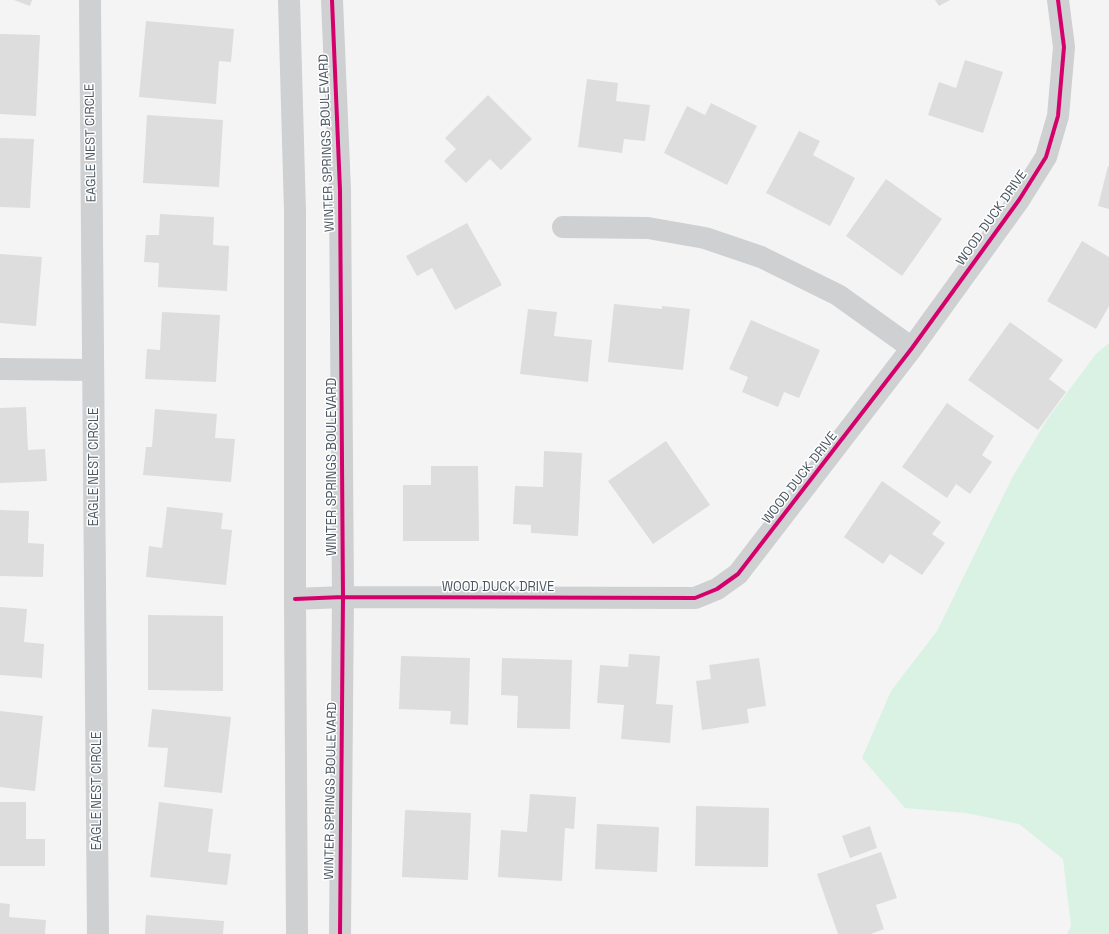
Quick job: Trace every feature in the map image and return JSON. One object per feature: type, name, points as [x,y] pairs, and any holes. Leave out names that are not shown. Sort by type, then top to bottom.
[{"type":"street","name":"EAGLE NEST CIRCLE","points":[[90,0],[98,934]]},
{"type":"street","points":[[289,0],[295,212],[297,934]]},
{"type":"street","name":"WINTER SPRINGS BOULEVARD","points":[[332,0],[340,190],[343,597],[340,934]]},
{"type":"street","name":"WOOD DUCK DRIVE","points":[[295,599],[343,597],[695,598],[717,589],[738,574],[912,348],[1019,200],[1046,157],[1058,116],[1064,47],[1058,0]]},
{"type":"street","points":[[563,227],[648,228],[705,238],[761,257],[838,295],[912,348]]},
{"type":"street","points":[[0,370],[94,370]]},
{"type":"green space","points":[[1109,343],[1109,934],[1067,934],[1071,926],[1063,859],[1019,824],[966,813],[905,808],[862,758],[891,691],[937,631],[1012,478],[1048,418],[1096,354]]},
{"type":"building","points":[[14,0],[32,0],[30,6]]},
{"type":"building","points":[[935,0],[950,0],[939,6]]},
{"type":"building","points":[[146,21],[234,29],[231,62],[219,61],[216,104],[139,97]]},
{"type":"building","points":[[0,34],[40,35],[36,116],[0,114]]},
{"type":"building","points":[[965,60],[1003,72],[983,133],[928,115],[939,82],[956,88]]},
{"type":"building","points":[[587,79],[618,83],[616,101],[650,105],[645,141],[624,139],[622,153],[578,147]]},
{"type":"building","points":[[488,95],[532,139],[501,170],[490,159],[466,183],[444,161],[456,149],[445,138]]},
{"type":"building","points":[[711,103],[757,126],[727,185],[664,153],[687,106],[705,115]]},
{"type":"building","points":[[147,115],[223,120],[219,187],[143,183]]},
{"type":"building","points":[[799,131],[820,141],[813,155],[855,178],[830,226],[766,193]]},
{"type":"building","points":[[0,138],[34,139],[30,208],[0,207]]},
{"type":"building","points":[[1109,166],[1109,209],[1098,206]]},
{"type":"building","points":[[886,179],[942,219],[902,276],[846,236]]},
{"type":"building","points":[[160,214],[214,217],[213,245],[229,246],[227,291],[158,287],[159,263],[144,262],[146,235],[159,235]]},
{"type":"building","points":[[467,223],[502,285],[455,310],[432,268],[417,276],[406,256]]},
{"type":"building","points":[[1082,241],[1109,257],[1109,306],[1096,329],[1047,301]]},
{"type":"building","points":[[0,254],[42,257],[36,326],[0,323]]},
{"type":"building","points":[[614,304],[662,309],[662,306],[690,309],[683,370],[608,362]]},
{"type":"building","points":[[528,309],[557,312],[554,336],[592,340],[588,382],[520,374]]},
{"type":"building","points":[[162,312],[220,315],[216,382],[145,379],[147,349],[160,350]]},
{"type":"building","points":[[751,320],[820,350],[799,398],[784,392],[778,407],[742,392],[748,377],[729,369]]},
{"type":"building","points":[[1010,322],[1063,360],[1049,379],[1066,392],[1038,430],[968,380]]},
{"type":"building","points":[[947,403],[994,436],[982,455],[992,462],[970,494],[956,484],[947,498],[902,467]]},
{"type":"building","points":[[26,407],[28,450],[45,449],[47,481],[0,483],[0,408]]},
{"type":"building","points":[[155,409],[217,414],[215,438],[235,439],[231,482],[143,475],[146,447],[152,447]]},
{"type":"building","points":[[666,441],[710,505],[653,544],[608,481]]},
{"type":"building","points":[[544,451],[582,453],[578,536],[531,533],[531,525],[513,524],[515,486],[543,487]]},
{"type":"building","points":[[431,466],[478,466],[479,541],[403,541],[403,485],[431,485]]},
{"type":"building","points":[[882,481],[941,522],[932,534],[945,543],[922,575],[890,554],[883,564],[844,537]]},
{"type":"building","points":[[167,507],[223,513],[221,529],[232,530],[226,585],[146,577],[149,546],[162,548]]},
{"type":"building","points":[[0,510],[29,511],[28,543],[44,544],[43,577],[0,576]]},
{"type":"building","points":[[0,607],[27,609],[24,642],[44,644],[42,678],[0,675]]},
{"type":"building","points":[[148,615],[223,616],[223,691],[148,690]]},
{"type":"building","points":[[629,654],[660,656],[656,704],[673,705],[670,743],[621,739],[624,705],[597,703],[600,665],[628,667]]},
{"type":"building","points":[[401,656],[470,658],[468,725],[450,724],[451,711],[399,709]]},
{"type":"building","points":[[502,658],[572,660],[570,729],[517,728],[518,696],[501,695]]},
{"type":"building","points":[[759,658],[766,706],[747,709],[749,723],[702,730],[696,681],[711,679],[709,665]]},
{"type":"building","points":[[152,709],[231,717],[222,793],[164,787],[168,748],[148,747]]},
{"type":"building","points":[[0,711],[43,716],[35,791],[0,787]]},
{"type":"building","points":[[530,794],[576,797],[574,829],[565,828],[562,881],[498,877],[501,830],[527,832]]},
{"type":"building","points":[[0,802],[26,802],[26,839],[45,839],[45,866],[0,866]]},
{"type":"building","points":[[159,802],[213,809],[208,852],[231,854],[227,885],[150,877]]},
{"type":"building","points":[[696,806],[769,808],[768,867],[695,866]]},
{"type":"building","points":[[405,810],[471,813],[468,880],[402,877]]},
{"type":"building","points":[[597,824],[659,827],[657,872],[595,869]]},
{"type":"building","points":[[870,826],[877,848],[850,858],[842,836]]},
{"type":"building","points":[[881,852],[897,898],[876,905],[884,929],[871,934],[838,934],[817,874]]},
{"type":"building","points":[[0,903],[10,904],[9,917],[46,920],[45,934],[0,934]]},
{"type":"building","points":[[146,915],[224,921],[223,934],[145,934]]},
{"type":"cycle path","points":[[332,0],[340,190],[343,597],[340,934]]},
{"type":"cycle path","points":[[295,599],[343,597],[695,598],[717,589],[738,574],[912,348],[1019,200],[1046,157],[1058,116],[1064,47],[1058,0]]}]
